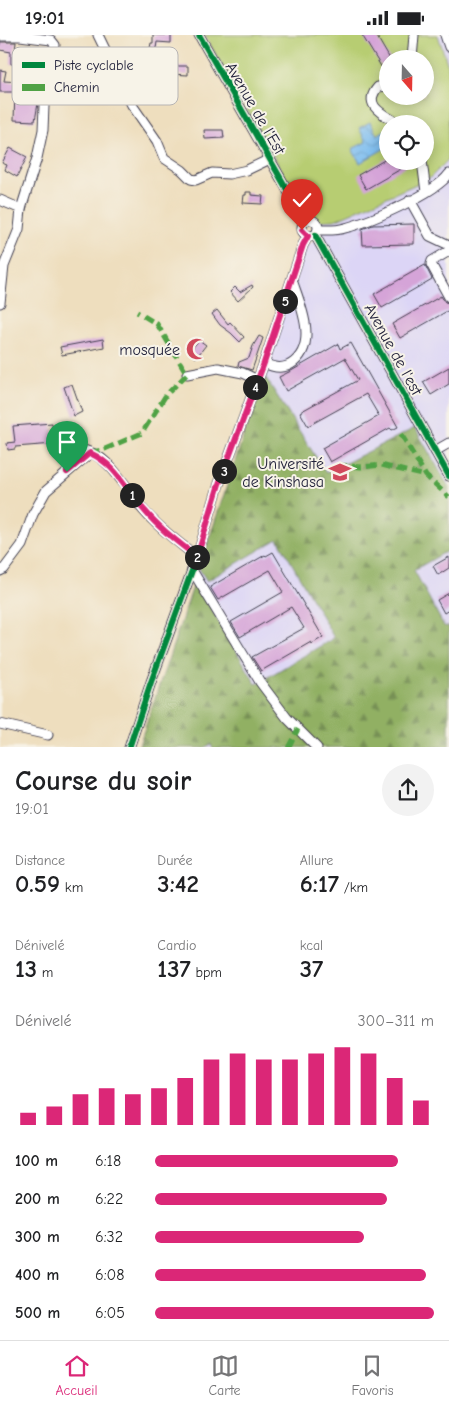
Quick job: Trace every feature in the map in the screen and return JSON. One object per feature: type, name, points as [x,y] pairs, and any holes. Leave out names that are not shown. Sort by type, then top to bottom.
[{"type":"street","points":[[98,35],[104,47]]},
{"type":"street","name":"Avenue de l'Est","points":[[199,35],[305,221]]},
{"type":"street","points":[[413,50],[414,35]]},
{"type":"street","points":[[445,35],[449,47]]},
{"type":"street","points":[[0,36],[20,36],[51,40],[55,47]]},
{"type":"street","points":[[379,87],[374,91],[372,103],[375,108],[386,115]]},
{"type":"street","points":[[0,303],[4,266],[19,229],[21,209],[37,159],[42,136],[44,105]]},
{"type":"street","points":[[132,105],[156,141],[164,158],[182,170],[191,179],[196,180],[212,173],[230,174],[247,170],[270,159]]},
{"type":"street","points":[[423,170],[426,192]]},
{"type":"street","points":[[129,747],[150,682],[197,557],[219,484],[264,363],[303,245],[314,234],[345,228],[410,200],[426,192],[449,174]]},
{"type":"street","points":[[0,200],[21,209]]},
{"type":"street","points":[[410,200],[430,236],[449,245]]},
{"type":"street","name":"Avenue de l'Est","points":[[305,221],[314,221],[318,225],[314,234],[302,230],[305,221]]},
{"type":"street","name":"Avenue de l'est","points":[[314,234],[449,476]]},
{"type":"street","points":[[448,294],[431,264],[432,261],[449,251]]},
{"type":"street","points":[[264,363],[273,367],[291,365],[299,358],[304,349],[306,338],[304,318],[292,280]]},
{"type":"street","points":[[188,373],[218,368],[243,373],[258,380]]},
{"type":"street","points":[[435,451],[449,443]]},
{"type":"street","points":[[59,449],[80,449],[103,459],[118,475],[144,510],[166,533],[197,557]]},
{"type":"street","points":[[0,571],[4,569],[22,545],[33,514],[46,491],[90,453]]},
{"type":"street","points":[[192,570],[260,682],[287,718],[317,747]]},
{"type":"street","points":[[0,724],[48,735]]},
{"type":"shaded area","name":"Université de Kinshasa","points":[[205,35],[445,35],[449,49],[449,747],[138,747],[305,248],[315,240],[320,229],[319,221],[304,210],[288,184]]},
{"type":"green space","points":[[205,35],[438,35],[449,69],[448,160],[430,178],[335,220],[319,221],[304,210]]},
{"type":"green space","points":[[264,375],[326,473],[415,428],[449,487],[449,550],[414,570],[444,626],[449,627],[449,747],[212,747],[211,744],[206,747],[138,747],[195,581],[256,684],[334,638],[278,539],[207,581],[199,569]]},
{"type":"water","points":[[370,122],[377,135],[379,134],[379,152],[360,163],[352,149],[366,142],[359,128]]},
{"type":"building","points":[[153,35],[171,35],[171,43],[157,42],[156,47],[150,47],[151,43],[153,43]]},
{"type":"building","points":[[362,35],[376,35],[385,50],[379,50],[379,63]]},
{"type":"building","points":[[0,42],[16,42],[16,47],[12,47],[12,64],[11,52],[0,50]]},
{"type":"building","points":[[178,66],[188,66],[188,75],[178,74]]},
{"type":"building","points":[[0,70],[6,71],[4,81],[12,82],[12,92],[0,92]]},
{"type":"building","points":[[15,105],[38,105],[35,121],[14,120]]},
{"type":"building","points":[[204,130],[223,130],[224,138],[205,139]]},
{"type":"building","points":[[10,148],[27,157],[17,177],[5,170],[7,165],[2,163]]},
{"type":"building","points":[[379,163],[379,170],[399,170],[366,189],[358,175]]},
{"type":"building","points":[[246,192],[251,192],[251,195],[263,196],[262,204],[243,203]]},
{"type":"building","points":[[414,224],[414,244],[363,245],[362,229],[373,225]]},
{"type":"building","points":[[425,265],[432,279],[382,308],[374,294]]},
{"type":"building","points":[[252,285],[253,287],[238,301],[230,292],[235,287],[240,292]]},
{"type":"building","points":[[441,296],[445,302],[449,303],[449,310],[400,338],[392,324]]},
{"type":"building","points":[[217,310],[228,324],[230,322],[244,337],[240,342],[220,325],[212,314]]},
{"type":"building","points":[[259,336],[263,338],[252,370],[238,366],[239,362],[249,358]]},
{"type":"building","points":[[103,339],[104,347],[62,355],[60,347]]},
{"type":"building","name":"mosquée","points":[[199,340],[206,345],[196,358],[189,352]]},
{"type":"building","points":[[351,343],[398,427],[392,430],[390,428],[330,462],[322,448],[379,416],[366,394],[308,426],[300,412],[358,380],[345,358],[286,391],[279,377],[338,344],[340,349]]},
{"type":"building","points":[[449,367],[449,384],[431,395],[423,382]]},
{"type":"building","points":[[72,384],[82,412],[74,416],[64,387]]},
{"type":"building","points":[[52,423],[54,444],[15,447],[15,449],[8,450],[7,443],[15,442],[13,426]]},
{"type":"building","points":[[273,552],[323,637],[261,671],[252,657],[304,628],[291,607],[240,637],[231,622],[283,592],[270,570],[218,600],[210,587]]},
{"type":"building","points":[[449,557],[449,568],[438,575],[433,566]]},
{"type":"building","points":[[449,593],[449,610],[444,613],[437,600]]},
{"type":"marked path","points":[[90,453],[105,449],[142,433],[166,395],[187,374],[157,324],[137,312]]},
{"type":"marked path","points":[[401,434],[426,476],[449,497]]},
{"type":"marked path","points":[[337,465],[361,467],[381,465],[426,476]]},
{"type":"marked path","points":[[289,747],[298,729]]},
{"type":"cycle path","points":[[199,35],[305,221]]},
{"type":"cycle path","points":[[315,235],[449,476]]},
{"type":"cycle path","points":[[129,747],[197,557],[219,484],[264,363],[303,245],[308,236]]},
{"type":"place","name":"mosquée","points":[[197,349]]},
{"type":"place","name":"Université de Kinshasa","points":[[340,472]]},
{"type":"route","points":[[67,472],[90,453],[103,459],[118,475],[144,510],[166,533],[197,557],[219,484],[264,363],[303,245],[308,236],[302,230]]}]
